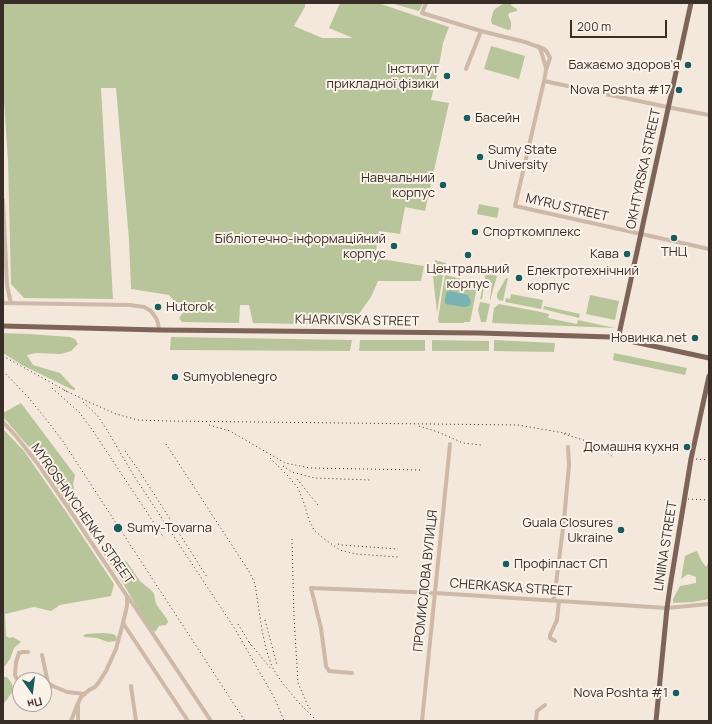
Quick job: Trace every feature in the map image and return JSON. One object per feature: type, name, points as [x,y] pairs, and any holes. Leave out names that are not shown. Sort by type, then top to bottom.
[{"type":"main road","name":"OKHTYRSKA STREET","points":[[618,338],[691,3]]},
{"type":"main road","name":"KHARKIVSKA STREET","points":[[3,326],[159,330],[558,335],[618,338],[709,358]]},
{"type":"main road","name":"LINIINA STREET","points":[[656,721],[667,608],[691,459],[709,376]]},
{"type":"street","points":[[426,3],[422,13],[538,46],[547,52],[550,58],[544,81],[709,115]]},
{"type":"street","points":[[466,68],[481,31]]},
{"type":"street","points":[[538,46],[541,51],[546,70]]},
{"type":"street","name":"MYRU STREET","points":[[544,81],[515,206],[709,249]]},
{"type":"street","points":[[3,200],[7,286],[11,303]]},
{"type":"street","points":[[3,302],[144,307],[151,311],[156,318],[159,330]]},
{"type":"street","name":"MYROSHNYCHENKA STREET","points":[[3,422],[38,464],[127,596],[127,606],[116,649],[99,682],[95,687],[81,697],[71,721]]},
{"type":"street","name":"ПРОМИСЛОВА ВУЛИЦЯ","points":[[422,721],[450,444]]},
{"type":"street","points":[[554,600],[564,520],[568,447]]},
{"type":"street","name":"CHERKASKA STREET","points":[[352,674],[328,671],[321,628],[311,588],[435,593],[667,608],[709,604]]},
{"type":"street","points":[[127,596],[211,721]]},
{"type":"street","points":[[555,641],[550,638],[550,635],[557,620],[559,601]]},
{"type":"street","points":[[123,623],[188,721]]},
{"type":"street","points":[[15,672],[19,653],[28,652]]},
{"type":"street","points":[[42,655],[48,683],[67,692],[85,694]]},
{"type":"street","points":[[131,686],[136,721]]},
{"type":"street","points":[[78,703],[78,721]]},
{"type":"street","points":[[536,721],[537,711],[545,705]]},
{"type":"green space","points":[[3,3],[305,3],[305,7],[294,26],[322,38],[353,38],[329,28],[340,3],[378,3],[449,27],[443,43],[431,100],[449,103],[425,211],[405,207],[400,234],[379,231],[375,258],[424,266],[421,281],[378,281],[371,297],[351,325],[253,323],[249,305],[240,305],[239,323],[182,322],[179,318],[189,305],[175,302],[169,295],[131,289],[129,240],[116,88],[101,88],[113,299],[24,298],[11,284],[8,161],[3,86]]},
{"type":"green space","points":[[390,3],[423,3],[419,11]]},
{"type":"green space","points":[[504,3],[510,3],[517,9],[517,11],[509,13],[508,15],[511,22],[511,29],[508,30],[492,24],[491,20],[495,9]]},
{"type":"green space","points":[[491,46],[525,56],[519,79],[484,69]]},
{"type":"green space","points":[[479,204],[499,208],[497,218],[477,214]]},
{"type":"green space","points":[[435,260],[446,263],[444,272],[434,270]]},
{"type":"green space","points":[[433,272],[443,275],[437,313],[433,277]]},
{"type":"green space","points":[[486,273],[497,276],[490,301],[492,283],[485,282],[482,299],[480,299]]},
{"type":"green space","points":[[445,275],[478,283],[470,322],[439,323],[438,319]]},
{"type":"green space","points":[[506,278],[508,278],[503,301],[497,298],[497,294]]},
{"type":"green space","points":[[511,294],[543,300],[541,309],[505,302],[506,298],[510,299]]},
{"type":"green space","points":[[590,295],[619,301],[615,320],[586,314]]},
{"type":"green space","points":[[480,302],[490,304],[486,322],[481,322],[478,310]]},
{"type":"green space","points":[[499,304],[549,314],[548,318],[577,324],[578,320],[615,328],[492,323],[494,308]]},
{"type":"green space","points":[[544,306],[580,314],[579,318],[543,309]]},
{"type":"green space","points":[[3,333],[70,337],[75,339],[78,344],[71,351],[61,354],[36,353],[27,355],[33,365],[60,373],[75,388],[75,390],[22,365],[3,353]]},
{"type":"green space","points":[[171,337],[352,340],[350,351],[170,350]]},
{"type":"green space","points":[[360,340],[425,340],[425,351],[359,351]]},
{"type":"green space","points":[[432,340],[489,341],[489,351],[432,351]]},
{"type":"green space","points":[[494,340],[555,343],[554,352],[494,351]]},
{"type":"green space","points":[[614,353],[687,368],[685,375],[613,360]]},
{"type":"green space","points":[[21,403],[75,475],[73,484],[77,500],[71,508],[35,454],[3,417],[3,413]]},
{"type":"green space","points":[[3,429],[24,451],[114,584],[111,596],[60,605],[51,611],[34,607],[5,614],[6,636],[9,638],[13,637],[21,642],[14,648],[10,659],[3,667]]},
{"type":"green space","points":[[107,548],[116,548],[120,558],[127,562],[140,581],[152,591],[156,604],[167,619],[168,622],[166,625],[159,626],[155,632],[149,627],[104,555]]},
{"type":"green space","points":[[697,551],[706,567],[709,561],[709,599],[693,602],[673,603],[673,599],[680,586],[696,583],[696,577],[688,574],[681,579],[685,556]]},
{"type":"green space","points":[[86,634],[113,634],[116,636],[116,641],[108,642],[97,638],[83,636]]},
{"type":"green space","points":[[3,677],[7,677],[12,685],[12,693],[3,705]]},
{"type":"water","points":[[451,291],[468,295],[471,303],[469,306],[464,307],[446,304],[445,298],[447,292]]},
{"type":"railway","points":[[3,356],[68,392]]},
{"type":"railway","points":[[3,371],[28,397],[62,440],[245,721]]},
{"type":"railway","points":[[52,388],[79,412],[91,428],[164,538]]},
{"type":"railway","points":[[64,390],[116,414],[138,420],[518,425],[570,434]]},
{"type":"railway","points":[[83,402],[97,415],[134,476],[235,629],[275,699],[284,721]]},
{"type":"railway","points":[[209,425],[230,431],[285,463],[310,468],[420,470]]},
{"type":"railway","points":[[419,426],[438,432],[463,443],[481,445]]},
{"type":"railway","points":[[564,434],[593,443],[613,457]]},
{"type":"railway","points":[[166,444],[250,573],[255,584],[262,630],[272,667],[298,702],[317,721]]},
{"type":"railway","points":[[125,451],[207,577]]},
{"type":"railway","points":[[270,458],[298,488],[309,520],[314,530],[323,538],[340,550],[356,554],[398,557]]},
{"type":"railway","points":[[696,459],[709,460]]},
{"type":"railway","points":[[283,466],[292,472],[314,478],[370,480]]},
{"type":"railway","points":[[297,479],[318,505]]},
{"type":"railway","points":[[688,499],[709,500]]},
{"type":"railway","points":[[292,539],[294,617],[298,683],[308,706],[312,711]]},
{"type":"railway","points":[[338,544],[398,549]]},
{"type":"railway","points":[[265,620],[277,665]]},
{"type":"railway","points":[[238,624],[252,647]]},
{"type":"railway","points":[[249,642],[271,669]]},
{"type":"place","name":"Бажаємо здоров'я","points":[[688,65]]},
{"type":"place","name":"Інститут прикладної фізики","points":[[447,76]]},
{"type":"place","name":"Nova Poshta #17","points":[[679,90]]},
{"type":"place","name":"Басейн","points":[[467,118]]},
{"type":"place","name":"Sumy State University","points":[[480,157]]},
{"type":"place","name":"Навчальний корпус","points":[[443,185]]},
{"type":"place","name":"Спорткомплекс","points":[[475,232]]},
{"type":"place","name":"ТНЦ","points":[[674,238]]},
{"type":"place","name":"Бібліотечно-інформаційний корпус","points":[[394,246]]},
{"type":"place","name":"Кава","points":[[627,254]]},
{"type":"place","name":"Центральний корпус","points":[[468,255]]},
{"type":"place","name":"Електротехнічний корпус","points":[[519,278]]},
{"type":"place","name":"Hutorok","points":[[158,307]]},
{"type":"place","name":"Новинка.net","points":[[695,338]]},
{"type":"place","name":"Sumyoblenegro","points":[[175,377]]},
{"type":"place","name":"Домашня кухня","points":[[687,447]]},
{"type":"place","name":"Sumy-Tovarna","points":[[118,528]]},
{"type":"place","name":"Guala Closures Ukraine","points":[[621,530]]},
{"type":"place","name":"Профіпласт СП","points":[[506,564]]},
{"type":"place","name":"Nova Poshta #1","points":[[676,693]]}]
